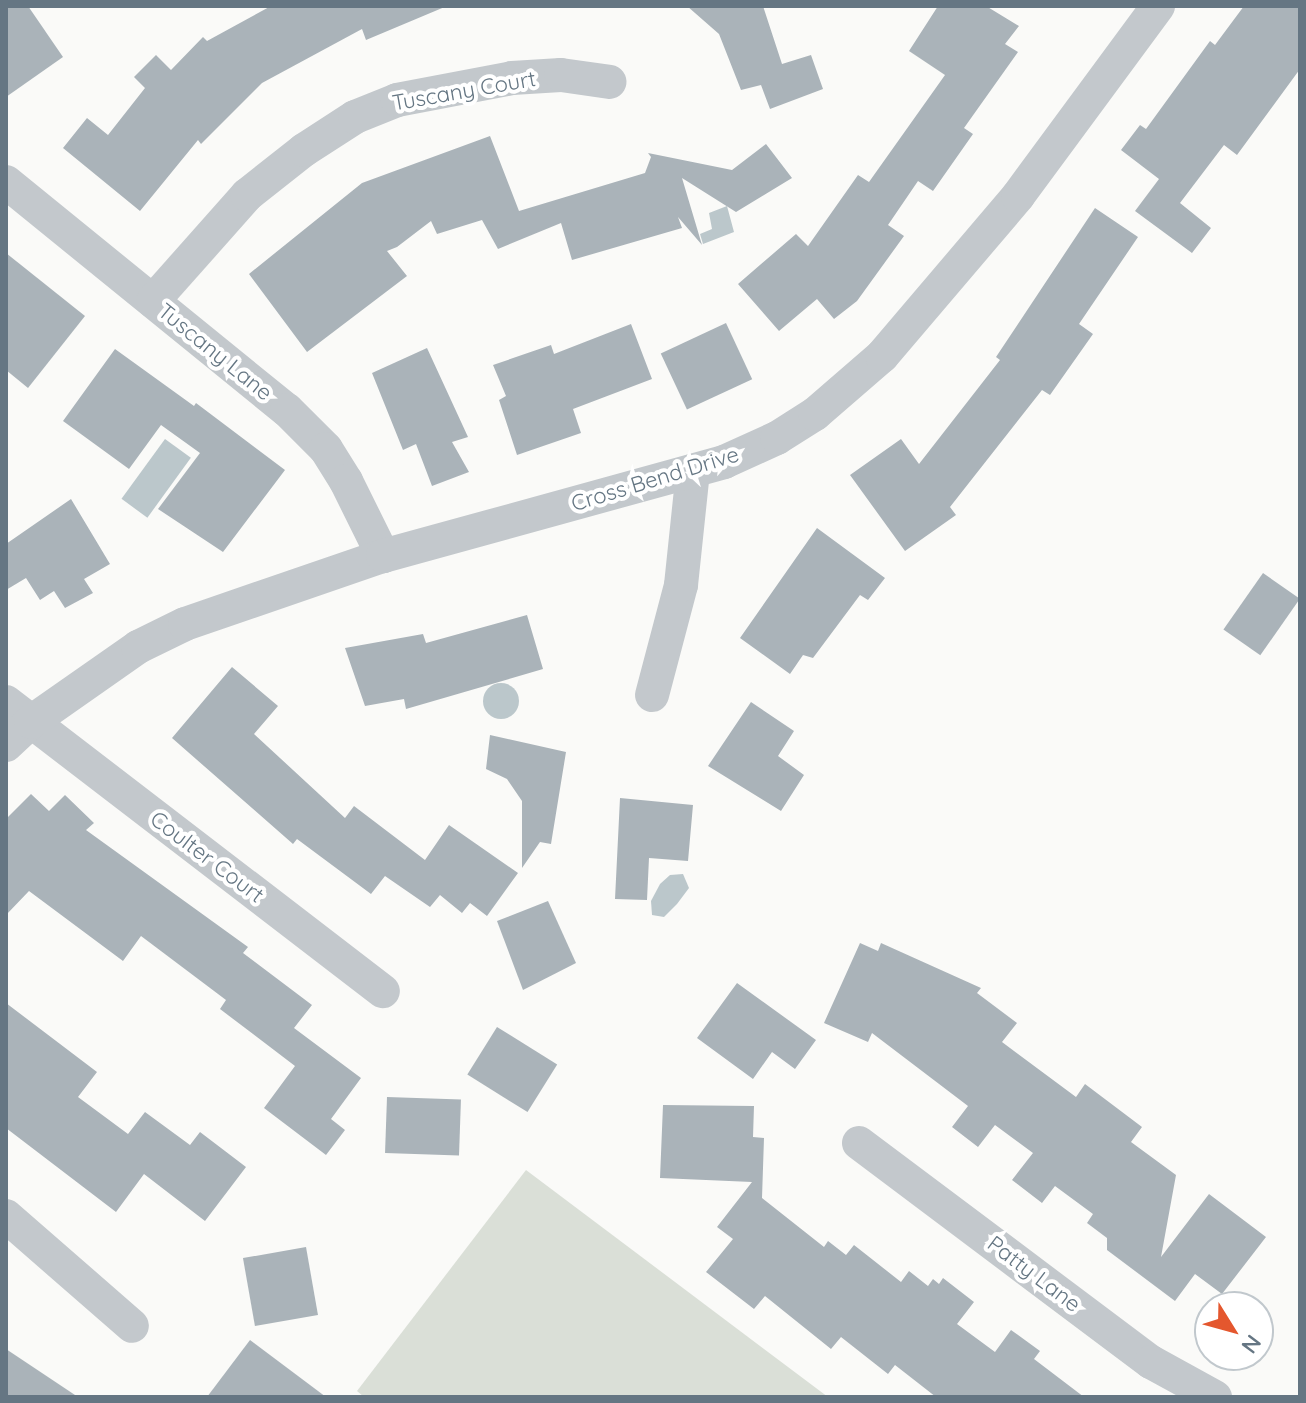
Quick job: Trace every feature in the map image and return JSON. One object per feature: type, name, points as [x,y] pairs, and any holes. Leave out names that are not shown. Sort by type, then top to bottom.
[{"type":"street","name":"Cross Bend Drive","points":[[6,745],[18,712],[185,624],[383,556],[724,462],[777,438],[815,414],[882,356],[1018,196],[1158,6]]},
{"type":"street","name":"Tuscany Court","points":[[153,301],[247,195],[304,150],[355,117],[397,100],[512,78],[561,75],[610,82]]},
{"type":"street","name":"Tuscany Lane","points":[[6,182],[287,410],[326,449],[346,481],[383,556]]},
{"type":"street","points":[[652,695],[681,585],[693,471]]},
{"type":"street","name":"Coulter Court","points":[[18,712],[383,991]]},
{"type":"street","name":"Patty Lane","points":[[859,1143],[1151,1362],[1215,1397]]},
{"type":"street","points":[[6,1216],[132,1326]]},
{"type":"shaded area","points":[[727,206],[734,232],[703,244],[700,234],[712,229],[709,213]]},
{"type":"shaded area","points":[[165,439],[191,458],[147,518],[122,499]]},
{"type":"shaded area","points":[[501,683],[514,688],[519,701],[514,714],[501,719],[488,714],[483,701],[488,688]]},
{"type":"shaded area","points":[[683,874],[689,888],[677,904],[664,917],[652,915],[651,901],[660,884],[670,875]]},
{"type":"shaded area","points":[[526,1170],[828,1397],[364,1397],[357,1391]]},
{"type":"building","points":[[6,6],[28,6],[63,57],[6,97]]},
{"type":"building","points":[[271,6],[447,6],[366,40],[362,29],[262,83],[201,144],[198,140],[140,211],[63,148],[87,118],[108,135],[145,88],[134,77],[156,55],[171,70],[203,37],[207,41]]},
{"type":"building","points":[[687,6],[763,6],[782,64],[811,55],[823,89],[770,109],[761,85],[741,90],[719,34]]},
{"type":"building","points":[[938,6],[986,6],[1019,26],[1005,44],[1018,52],[964,128],[973,134],[933,191],[918,181],[888,225],[904,236],[857,301],[834,319],[817,299],[779,331],[738,284],[796,234],[808,246],[858,175],[869,182],[945,75],[909,51]]},
{"type":"building","points":[[1244,6],[1300,6],[1300,69],[1237,155],[1224,145],[1180,203],[1211,228],[1192,253],[1135,211],[1159,179],[1121,150],[1140,125],[1146,129],[1210,41],[1215,45]]},
{"type":"building","points":[[490,136],[519,211],[645,173],[651,157],[648,153],[732,170],[766,144],[792,178],[736,212],[682,178],[702,245],[678,217],[682,228],[572,260],[561,223],[498,249],[482,220],[437,234],[431,221],[387,251],[407,276],[307,352],[249,274],[362,183]]},
{"type":"building","points":[[1095,208],[1138,237],[1079,324],[1093,334],[1050,395],[1042,390],[950,507],[956,515],[905,551],[850,475],[901,439],[919,464],[1000,360],[996,357]]},
{"type":"building","points":[[6,253],[85,316],[28,388],[6,370]]},
{"type":"building","points":[[726,323],[752,379],[687,410],[661,353]]},
{"type":"building","points":[[631,324],[652,379],[573,409],[581,433],[517,455],[499,400],[506,396],[493,365],[551,345],[554,354]]},
{"type":"building","points":[[427,348],[468,437],[452,442],[469,472],[432,486],[416,444],[403,450],[372,373]]},
{"type":"building","points":[[115,349],[194,406],[196,403],[285,470],[223,552],[158,509],[200,453],[161,425],[129,469],[63,421]]},
{"type":"building","points":[[71,499],[110,564],[84,579],[93,593],[65,608],[54,591],[40,600],[26,578],[6,590],[6,544]]},
{"type":"building","points":[[817,528],[885,578],[868,600],[860,595],[813,658],[803,655],[790,674],[740,638]]},
{"type":"building","points":[[1263,573],[1300,599],[1260,655],[1223,630]]},
{"type":"building","points":[[527,615],[543,669],[406,709],[404,699],[365,706],[345,648],[423,634],[426,643]]},
{"type":"building","points":[[232,667],[278,706],[254,734],[345,818],[354,806],[425,860],[449,825],[518,873],[487,916],[470,903],[462,913],[440,895],[430,907],[385,876],[371,894],[297,839],[293,844],[172,738]]},
{"type":"building","points":[[751,702],[794,731],[778,756],[804,775],[781,811],[708,766]]},
{"type":"building","points":[[490,735],[566,752],[551,844],[540,842],[522,868],[522,801],[507,779],[486,769]]},
{"type":"building","points":[[31,794],[49,811],[65,795],[94,823],[86,830],[248,947],[243,953],[312,1005],[294,1028],[361,1078],[331,1119],[345,1130],[326,1155],[264,1108],[295,1066],[220,1009],[226,1000],[141,936],[123,961],[29,891],[6,915],[6,819]]},
{"type":"building","points":[[620,798],[693,805],[688,861],[649,858],[647,900],[615,899]]},
{"type":"building","points":[[548,901],[576,963],[523,990],[497,921]]},
{"type":"building","points":[[860,943],[878,951],[881,943],[981,988],[977,993],[1017,1023],[1002,1042],[1076,1097],[1085,1084],[1142,1127],[1131,1142],[1176,1175],[1161,1257],[1209,1194],[1266,1237],[1224,1291],[1218,1291],[1195,1274],[1175,1301],[1107,1250],[1107,1238],[1087,1223],[1093,1214],[1055,1186],[1042,1203],[1012,1180],[1033,1153],[995,1125],[978,1147],[952,1127],[968,1106],[872,1033],[868,1042],[824,1023]]},
{"type":"building","points":[[737,983],[816,1040],[795,1069],[772,1052],[753,1079],[697,1038]]},
{"type":"building","points":[[6,1003],[97,1072],[78,1097],[128,1134],[145,1112],[190,1145],[200,1132],[246,1167],[205,1221],[144,1174],[116,1212],[6,1128]]},
{"type":"building","points":[[497,1027],[557,1065],[528,1112],[467,1074]]},
{"type":"building","points":[[387,1097],[461,1100],[459,1156],[385,1153]]},
{"type":"building","points":[[663,1105],[754,1106],[753,1137],[764,1138],[762,1198],[824,1247],[828,1241],[846,1255],[854,1245],[901,1282],[909,1271],[928,1286],[933,1279],[939,1284],[943,1278],[974,1302],[957,1324],[995,1352],[1011,1330],[1040,1351],[1034,1359],[1084,1397],[936,1397],[895,1365],[888,1374],[841,1337],[831,1349],[765,1296],[754,1309],[706,1272],[733,1239],[717,1227],[752,1182],[660,1178]]},
{"type":"building","points":[[306,1247],[318,1315],[255,1326],[243,1258]]},
{"type":"building","points":[[250,1340],[326,1397],[207,1397]]},
{"type":"building","points":[[6,1349],[78,1397],[6,1397]]}]
